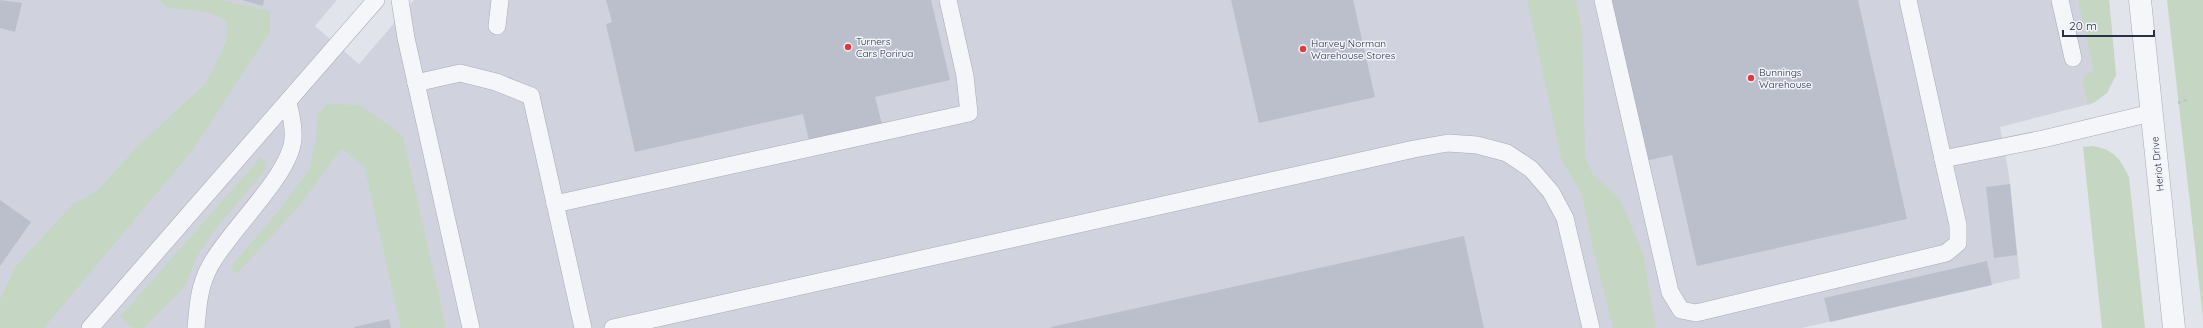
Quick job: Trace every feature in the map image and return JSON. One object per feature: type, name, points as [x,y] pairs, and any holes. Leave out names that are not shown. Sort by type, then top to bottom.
[{"type":"street","name":"Heriot Drive","points":[[2140,0],[2174,328]]},
{"type":"lane","points":[[90,328],[288,103],[376,0]]},
{"type":"lane","points":[[400,0],[416,83],[471,328]]},
{"type":"lane","points":[[497,26],[500,0]]},
{"type":"lane","points":[[555,204],[969,113],[965,76],[948,0]]},
{"type":"lane","points":[[1603,0],[1670,292],[1681,310],[1696,313],[1946,253],[1958,243],[1958,225],[1908,0]]},
{"type":"lane","points":[[2060,0],[2073,58]]},
{"type":"lane","points":[[416,83],[460,73],[496,82],[531,96],[583,328]]},
{"type":"lane","points":[[196,328],[198,292],[210,266],[287,162],[294,140],[293,121],[288,103]]},
{"type":"lane","points":[[1943,159],[2043,139],[2151,113]]},
{"type":"lane","points":[[613,328],[1414,149],[1448,143],[1477,145],[1508,153],[1531,169],[1551,192],[1565,218],[1591,328]]},
{"type":"shaded area","points":[[0,0],[337,0],[315,26],[359,64],[414,0],[2109,0],[2116,75],[2107,93],[2094,103],[2000,127],[2009,175],[2020,278],[1802,328],[0,328]]},
{"type":"green space","points":[[159,0],[220,0],[270,11],[270,32],[192,151],[44,328],[0,328],[0,300],[16,266],[72,205],[98,190],[140,144],[206,83],[226,42],[227,21],[208,12],[168,8]]},
{"type":"green space","points":[[1527,0],[1576,0],[1582,32],[1585,156],[1593,175],[1620,199],[1643,254],[1656,328],[1613,328],[1593,248],[1582,194],[1562,161]]},
{"type":"green space","points":[[2078,0],[2109,0],[2116,75],[2107,93],[2088,105],[2083,82],[2085,75],[2094,70]]},
{"type":"green space","points":[[2167,0],[2203,0],[2203,318]]},
{"type":"green space","points":[[327,104],[360,105],[403,136],[446,328],[401,328],[364,166],[341,149],[300,205],[237,274],[232,270],[234,263],[276,214],[309,170],[316,140],[317,115]]},
{"type":"green space","points":[[2083,147],[2100,147],[2111,152],[2123,165],[2129,177],[2145,328],[2102,328]]},
{"type":"green space","points":[[261,157],[266,163],[266,169],[214,231],[197,257],[185,286],[144,328],[133,328],[120,317]]},
{"type":"building","points":[[0,0],[22,3],[15,32],[0,28]]},
{"type":"building","points":[[242,0],[264,0],[263,6]]},
{"type":"building","points":[[606,0],[931,0],[950,80],[875,97],[882,124],[809,141],[803,114],[635,152],[606,24],[612,22]]},
{"type":"building","name":"Harvey Norman Warehouse Stores","points":[[1231,0],[1353,0],[1375,97],[1259,123]]},
{"type":"building","name":"Bunnings Warehouse","points":[[1609,0],[1858,0],[1907,219],[1697,266],[1672,155],[1645,161]]},
{"type":"building","points":[[2010,184],[2017,255],[1994,258],[1986,187]]},
{"type":"building","points":[[0,200],[31,222],[0,266]]},
{"type":"building","points":[[1464,236],[1484,328],[1051,328],[1051,327]]},
{"type":"building","points":[[1987,261],[1992,285],[1830,322],[1824,298]]},
{"type":"building","points":[[389,319],[391,328],[354,328],[354,327]]},
{"type":"place","name":"Turners Cars Porirua","points":[[848,47]]},
{"type":"place","name":"Harvey Norman Warehouse Stores","points":[[1303,49]]},
{"type":"place","name":"Bunnings Warehouse","points":[[1751,78]]}]
